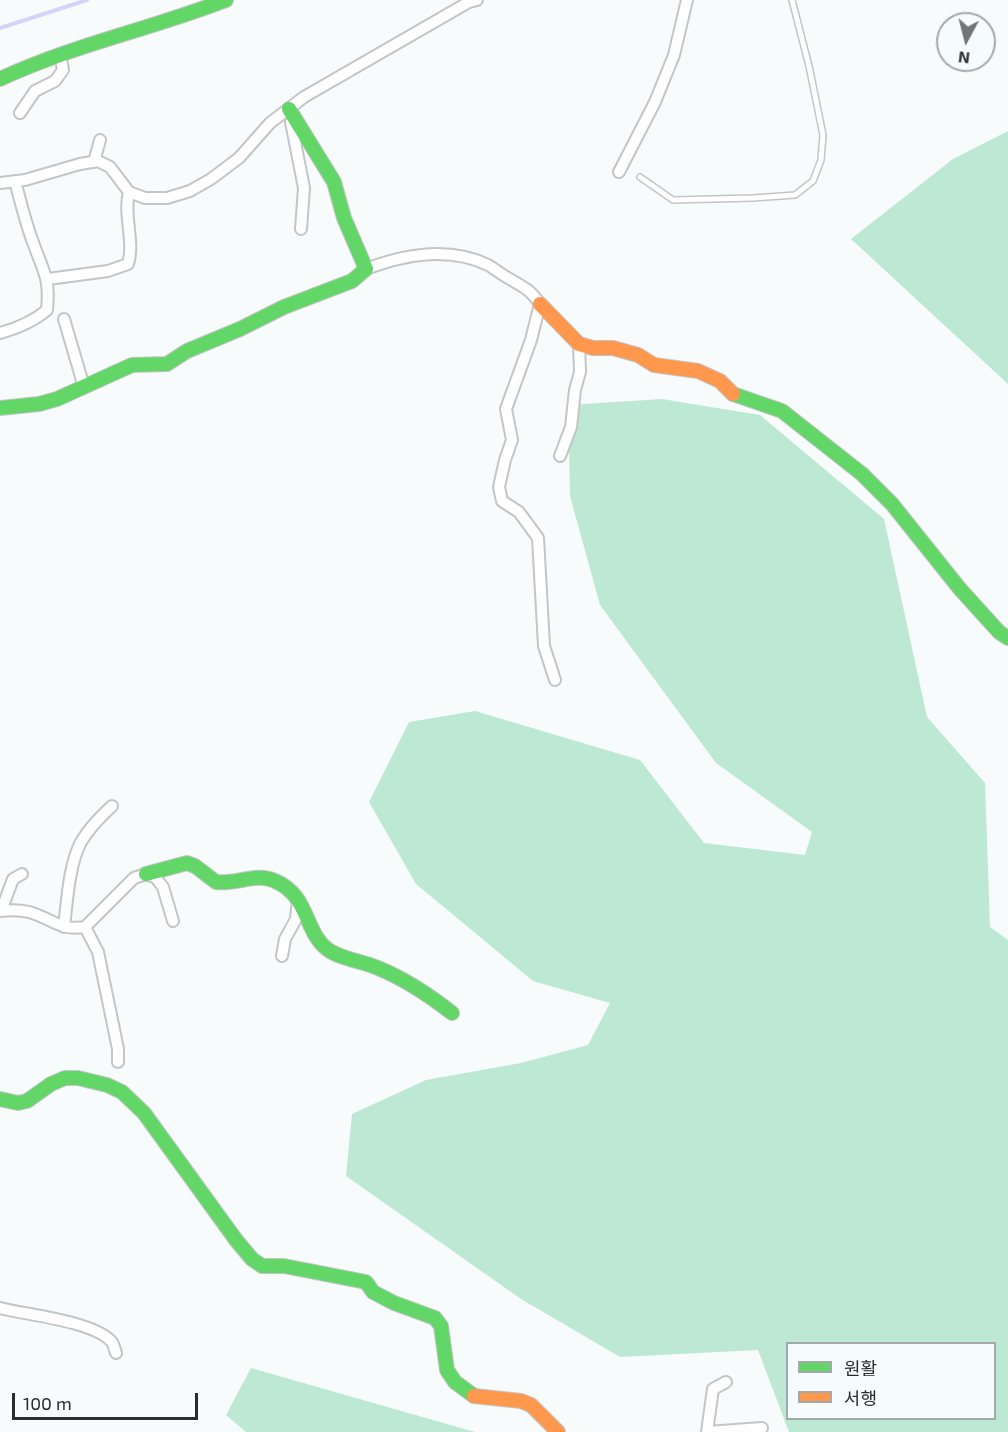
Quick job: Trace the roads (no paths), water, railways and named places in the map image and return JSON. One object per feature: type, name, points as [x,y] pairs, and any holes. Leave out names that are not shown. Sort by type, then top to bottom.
[{"type":"street","points":[[0,79],[23,67],[60,54],[170,21],[226,0]]},
{"type":"street","points":[[0,183],[25,180],[98,161],[110,167],[129,192],[146,198],[167,198],[190,191],[239,158],[270,123],[292,112],[324,86],[469,2],[477,0]]},
{"type":"street","points":[[619,172],[655,102],[674,55],[687,0]]},
{"type":"street","points":[[20,113],[35,91],[55,81],[63,70],[60,54]]},
{"type":"street","points":[[292,112],[291,122],[304,188],[301,229]]},
{"type":"street","points":[[292,112],[334,182],[344,218],[366,269]]},
{"type":"street","points":[[94,162],[100,140]]},
{"type":"street","points":[[0,333],[18,328],[36,319],[47,310],[48,279],[34,247],[15,182]]},
{"type":"street","points":[[48,279],[108,271],[128,264],[126,204],[129,192]]},
{"type":"street","points":[[0,408],[39,404],[57,399],[132,365],[167,364],[187,351],[284,307],[352,281],[366,269],[389,260],[415,254],[466,257],[489,265],[531,291],[540,304],[579,344],[593,348],[613,348],[638,355],[654,365],[698,372],[720,381],[733,394],[782,411],[862,474],[892,504],[960,589],[999,632],[1008,638]]},
{"type":"street","points":[[540,304],[531,340],[506,409],[512,440],[499,487],[502,501],[519,512],[538,538],[544,646],[555,680]]},
{"type":"street","points":[[64,319],[84,387]]},
{"type":"street","points":[[560,456],[571,427],[575,390],[580,372],[579,344]]},
{"type":"street","points":[[64,927],[80,844],[91,827],[112,806]]},
{"type":"street","points":[[22,874],[13,879],[0,910],[30,912],[50,922],[70,928],[85,927],[134,878],[185,863],[192,864],[210,879],[220,883],[260,877],[276,879],[298,899],[322,944],[330,951],[372,965],[428,993],[452,1013]]},
{"type":"street","points":[[146,874],[155,877],[163,887],[173,921]]},
{"type":"street","points":[[282,956],[285,939],[296,919],[298,899]]},
{"type":"street","points":[[85,927],[98,952],[118,1049],[118,1062]]},
{"type":"street","points":[[0,1099],[18,1103],[27,1101],[51,1084],[65,1078],[78,1078],[122,1092],[144,1113],[252,1259],[261,1266],[284,1266],[366,1282],[373,1292],[394,1303],[435,1318],[441,1326],[447,1370],[455,1382],[471,1395],[480,1398],[521,1401],[531,1405],[558,1432]]},
{"type":"street","points":[[0,1308],[60,1320],[97,1331],[112,1341],[116,1353]]},
{"type":"street","points":[[726,1382],[713,1389],[707,1432],[762,1428]]},
{"type":"lane","points":[[640,177],[673,200],[795,195],[813,181],[821,160],[823,135],[792,0]]},
{"type":"waterway","points":[[0,28],[87,0]]}]
